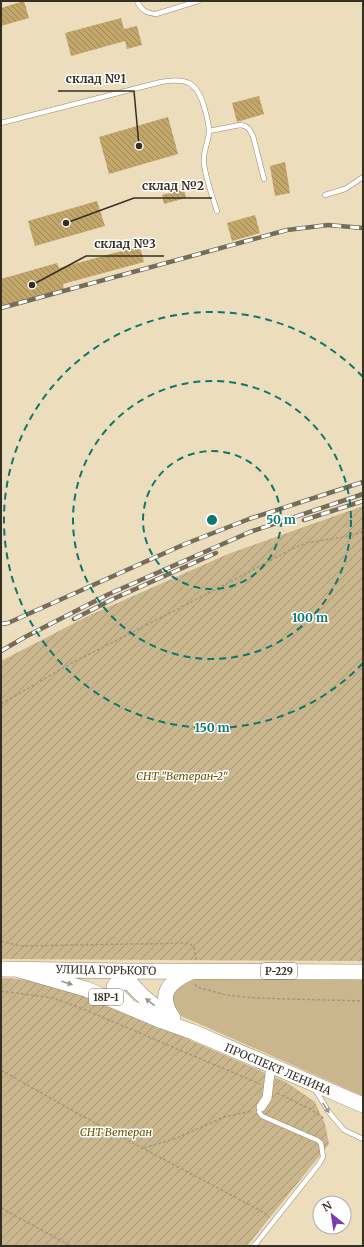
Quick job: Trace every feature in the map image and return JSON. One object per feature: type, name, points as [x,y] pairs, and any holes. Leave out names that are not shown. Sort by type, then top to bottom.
[{"type":"main road","name":"Р-229","points":[[1,969],[16,969]]},
{"type":"main road","name":"УЛИЦА ГОРЬКОГО","points":[[16,969],[125,977],[195,971]]},
{"type":"main road","name":"ПРОСПЕКТ ЛЕНИНА","points":[[16,969],[86,989],[162,1021],[193,1032],[363,1105]]},
{"type":"main road","name":"Р-229","points":[[195,971],[363,972]]},
{"type":"main road","points":[[173,1018],[166,1007],[166,994],[174,981],[195,971]]},
{"type":"main road","points":[[125,977],[117,983],[114,988],[120,998],[135,1009]]},
{"type":"main road","name":"ПРОСПЕКТ ЛЕНИНА","points":[[125,977],[138,993],[150,1003],[193,1032]]},
{"type":"street","points":[[261,1107],[267,1098],[271,1065]]},
{"type":"lane","points":[[137,1],[142,9],[148,13],[156,14],[198,1]]},
{"type":"lane","points":[[1,123],[161,82],[175,80],[188,82],[197,89],[202,96],[209,131],[203,156],[204,165],[217,211]]},
{"type":"lane","points":[[209,131],[240,125],[249,129],[253,136],[264,179]]},
{"type":"lane","points":[[325,195],[346,189],[363,177]]},
{"type":"lane","points":[[312,1084],[321,1101],[344,1130],[363,1139]]},
{"type":"lane","points":[[254,1246],[323,1157],[321,1143],[318,1140],[289,1126],[262,1116],[259,1112],[261,1107]]},
{"type":"path","points":[[1,704],[70,664],[209,594],[288,551],[306,543],[363,532]]},
{"type":"path","points":[[1,941],[20,946],[185,943],[194,947],[196,956],[195,984],[197,987],[226,995],[254,998],[363,1001]]},
{"type":"path","points":[[1,992],[53,998],[71,1004],[268,1088],[310,1109],[328,1121]]},
{"type":"path","points":[[1,1070],[82,1116],[262,1212],[274,1221]]},
{"type":"path","points":[[144,1148],[176,1138],[224,1117],[251,1111],[261,1107]]},
{"type":"path","points":[[1,1208],[71,1246]]},
{"type":"green space","name":"СНТ \"Ветеран-2\"","points":[[363,506],[363,961],[1,959],[1,661],[88,616],[228,554]]},
{"type":"green space","name":"СНТ Ветеран","points":[[1,978],[22,979],[43,983],[64,988],[104,1002],[286,1082],[315,1102],[325,1124],[329,1144],[247,1246],[1,1246]]},
{"type":"green space","points":[[191,979],[363,980],[363,1096],[179,1015],[171,999],[178,985]]},
{"type":"building","points":[[24,1],[29,18],[1,26],[1,8]]},
{"type":"building","points":[[121,18],[124,29],[137,26],[142,45],[127,49],[125,41],[71,56],[65,33]]},
{"type":"building","points":[[259,96],[264,114],[237,122],[232,103]]},
{"type":"building","points":[[168,117],[178,154],[109,174],[99,137]]},
{"type":"building","points":[[285,162],[290,193],[275,196],[270,166]]},
{"type":"building","points":[[184,189],[186,198],[164,204],[162,195]]},
{"type":"building","points":[[97,201],[105,226],[35,246],[28,221]]},
{"type":"building","points":[[255,215],[260,233],[232,241],[227,223]]},
{"type":"building","points":[[140,246],[144,262],[63,284],[64,290],[1,307],[1,279],[57,263],[59,268]]},
{"type":"railway","points":[[1,308],[287,230],[328,225],[363,228]]},
{"type":"railway","points":[[1,624],[8,623],[185,544],[249,519],[363,482]]},
{"type":"railway","points":[[1,651],[109,594],[250,532],[363,494]]},
{"type":"railway","points":[[304,520],[363,501]]},
{"type":"railway","points":[[74,619],[113,599],[216,553]]},
{"type":"place","name":"склад №1","points":[[139,146]]},
{"type":"place","name":"склад №2","points":[[66,223]]},
{"type":"place","name":"склад №3","points":[[32,285]]}]
